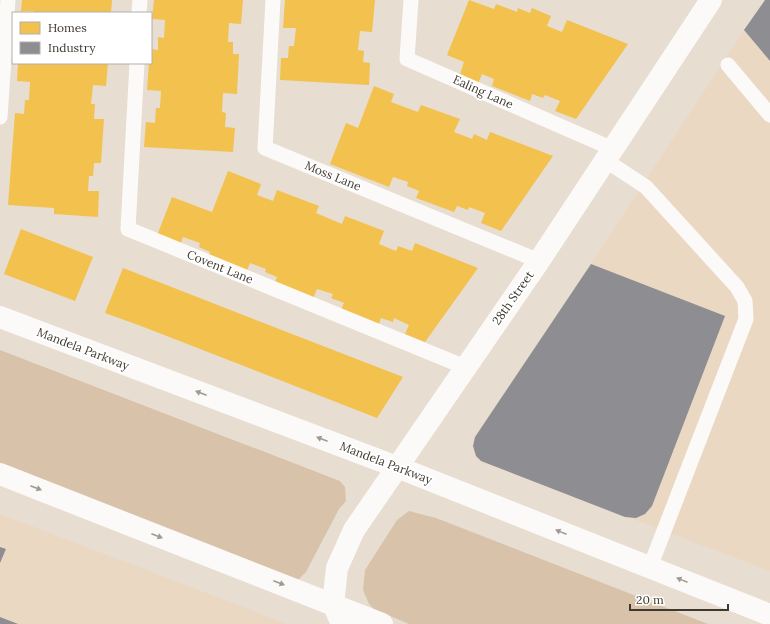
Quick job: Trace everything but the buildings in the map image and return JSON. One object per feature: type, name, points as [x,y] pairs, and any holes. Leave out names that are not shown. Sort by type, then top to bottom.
[{"type":"main road","name":"28th Street","points":[[333,604],[337,568],[354,530],[539,261],[711,0]]},
{"type":"main road","name":"Mandela Parkway","points":[[0,318],[397,467],[770,615]]},
{"type":"main road","points":[[0,474],[382,624]]},
{"type":"main road","points":[[333,604],[342,624]]},
{"type":"lane","points":[[0,117],[8,0]]},
{"type":"lane","points":[[139,12],[140,0]]},
{"type":"lane","name":"Moss Lane","points":[[273,0],[265,148],[539,261]]},
{"type":"lane","name":"Ealing Lane","points":[[411,0],[407,59],[609,155]]},
{"type":"lane","name":"Covent Lane","points":[[137,64],[128,229],[465,367]]},
{"type":"lane","points":[[728,65],[770,115]]},
{"type":"lane","points":[[609,155],[646,187],[737,287],[745,301],[746,319],[650,567]]},
{"type":"shaded area","points":[[770,0],[770,571],[481,461],[476,456],[591,264],[744,30]]},
{"type":"shaded area","points":[[0,350],[340,481],[345,487],[346,501],[339,509],[306,572],[299,579],[295,580],[0,466]]},
{"type":"shaded area","points":[[409,511],[436,518],[708,624],[409,624],[374,609],[369,604],[363,590],[365,570],[397,520]]},
{"type":"shaded area","points":[[0,514],[170,579],[287,624],[0,624]]}]
